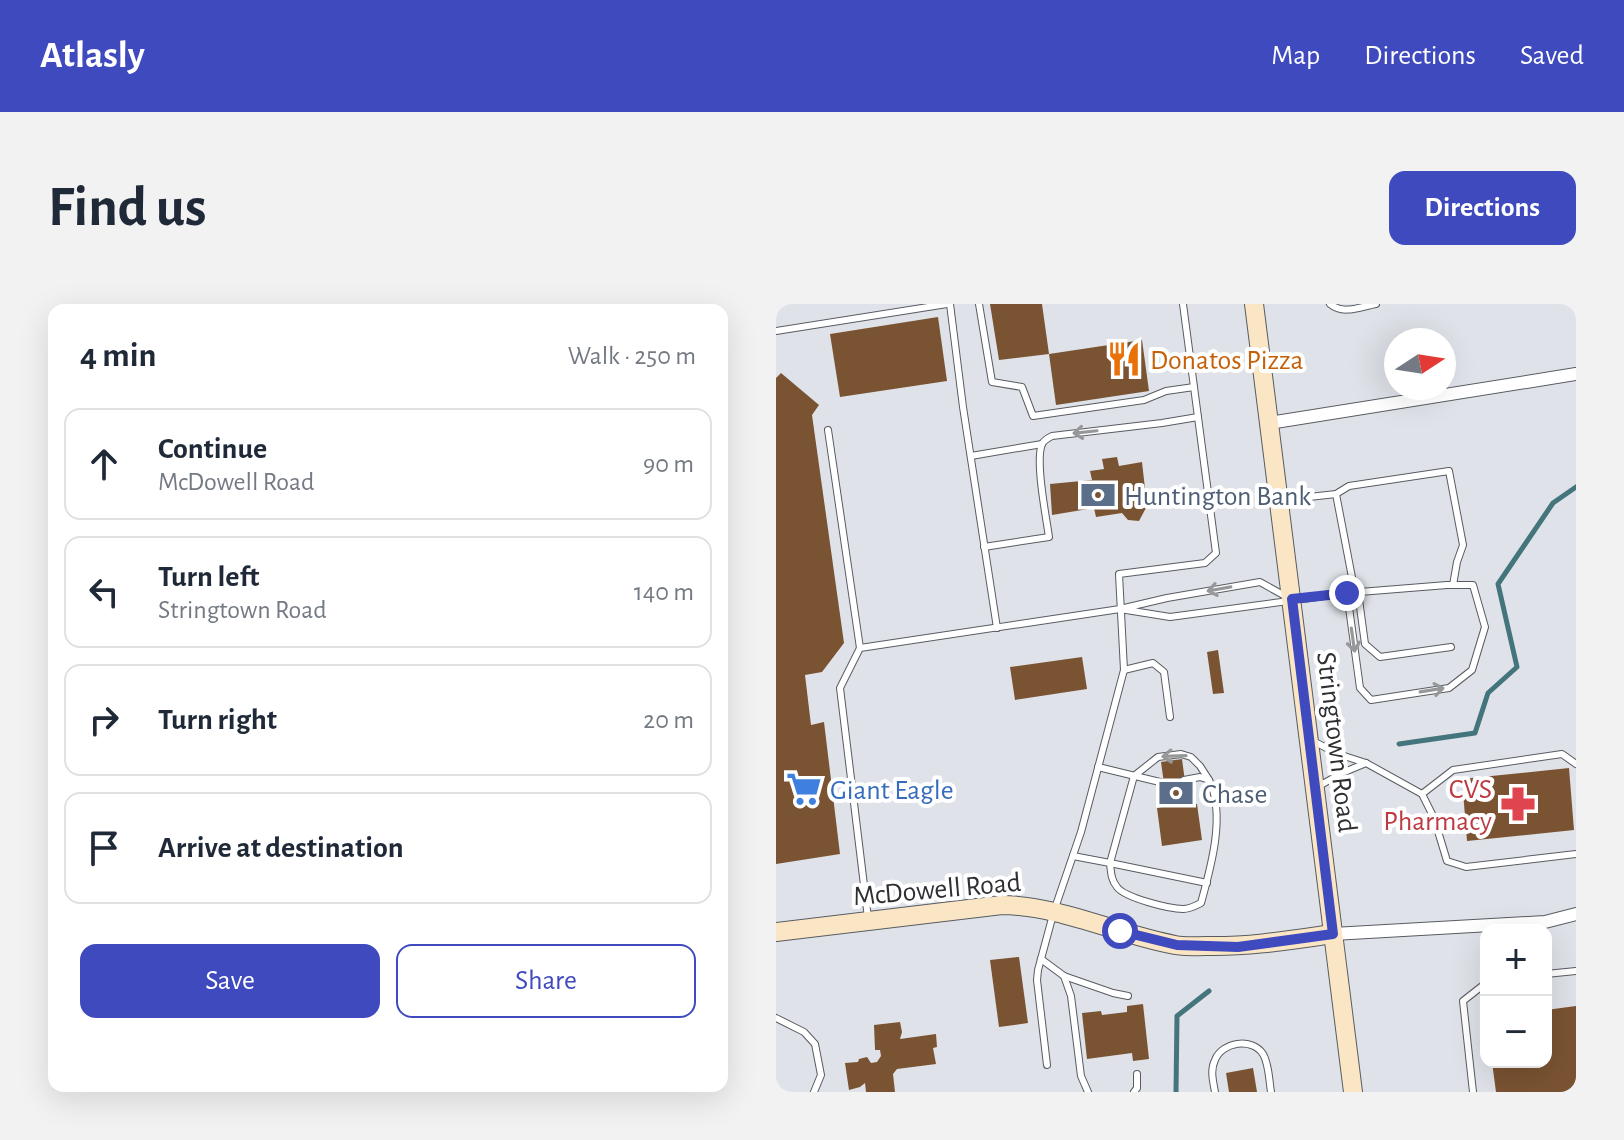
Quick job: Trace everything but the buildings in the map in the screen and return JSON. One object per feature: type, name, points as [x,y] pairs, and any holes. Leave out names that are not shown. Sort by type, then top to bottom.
[{"type":"main road","name":"Stringtown Road","points":[[1254,304],[1353,1092]]},
{"type":"main road","name":"McDowell Road","points":[[776,932],[1002,905],[1026,905],[1177,945],[1238,947],[1333,934]]},
{"type":"street","points":[[1269,423],[1576,374]]},
{"type":"street","name":"McDowell Road","points":[[1333,934],[1545,922],[1576,914]]},
{"type":"lane","points":[[776,331],[948,304],[997,628]]},
{"type":"lane","points":[[979,304],[992,382],[1022,387],[1033,416],[1144,400],[1166,391],[1194,387]]},
{"type":"lane","points":[[1047,1065],[1037,980],[1124,670],[1119,574],[1205,563],[1216,553],[1183,304]]},
{"type":"lane","points":[[1330,304],[1346,310],[1376,304]]},
{"type":"lane","points":[[984,547],[1049,537],[1039,462],[1044,440],[1052,436],[1198,417]]},
{"type":"lane","points":[[828,430],[860,648],[840,688],[868,920]]},
{"type":"lane","points":[[971,456],[1042,444]]},
{"type":"lane","points":[[1279,500],[1336,494],[1349,486],[1449,471],[1463,545],[1453,585]]},
{"type":"lane","points":[[1336,494],[1365,644],[1380,657],[1451,647]]},
{"type":"lane","points":[[860,648],[1120,609],[1260,582],[1292,599]]},
{"type":"lane","points":[[1120,609],[1170,617],[1292,599],[1353,593],[1453,585],[1473,585],[1485,627],[1472,670],[1449,688],[1371,700],[1360,688],[1353,593]]},
{"type":"lane","points":[[1124,670],[1153,663],[1164,672],[1170,717]]},
{"type":"lane","points":[[1310,740],[1366,763],[1422,794],[1434,818],[1447,861],[1466,867],[1576,854]]},
{"type":"lane","points":[[1181,754],[1191,757],[1209,780],[1215,792],[1217,811],[1207,883],[1201,903],[1179,909],[1120,891],[1111,876],[1110,863],[1134,776],[1158,757],[1181,754]]},
{"type":"lane","points":[[1422,794],[1453,770],[1562,754],[1576,764]]},
{"type":"lane","points":[[1316,788],[1366,763]]},
{"type":"lane","points":[[1098,767],[1164,783]]},
{"type":"lane","points":[[1184,780],[1200,777],[1209,780]]},
{"type":"lane","points":[[1073,856],[1207,883]]},
{"type":"lane","points":[[1041,959],[1064,976],[1128,996]]},
{"type":"lane","points":[[1552,973],[1576,971]]},
{"type":"lane","points":[[1064,976],[1071,996],[1081,1076],[1088,1092]]},
{"type":"lane","points":[[1473,1092],[1463,1001],[1480,988]]},
{"type":"lane","points":[[776,1018],[804,1032],[815,1044],[821,1075],[814,1092]]},
{"type":"lane","points":[[1215,1092],[1212,1071],[1215,1057],[1224,1048],[1251,1044],[1262,1052],[1271,1092]]},
{"type":"lane","points":[[1134,1092],[1137,1074]]},
{"type":"waterway","points":[[1399,744],[1475,733],[1488,693],[1517,667],[1498,584],[1553,503],[1576,487]]},
{"type":"waterway","points":[[1176,1092],[1177,1016],[1209,991]]},
{"type":"place","name":"Donatos Pizza","points":[[1124,359]]},
{"type":"place","name":"Huntington Bank","points":[[1098,495]]},
{"type":"place","name":"Giant Eagle","points":[[804,789]]},
{"type":"place","name":"Chase","points":[[1176,793]]},
{"type":"place","name":"CVS Pharmacy","points":[[1518,804]]},
{"type":"route","points":[[1120,931],[1177,945],[1238,947],[1333,934],[1292,599],[1347,593]]}]
